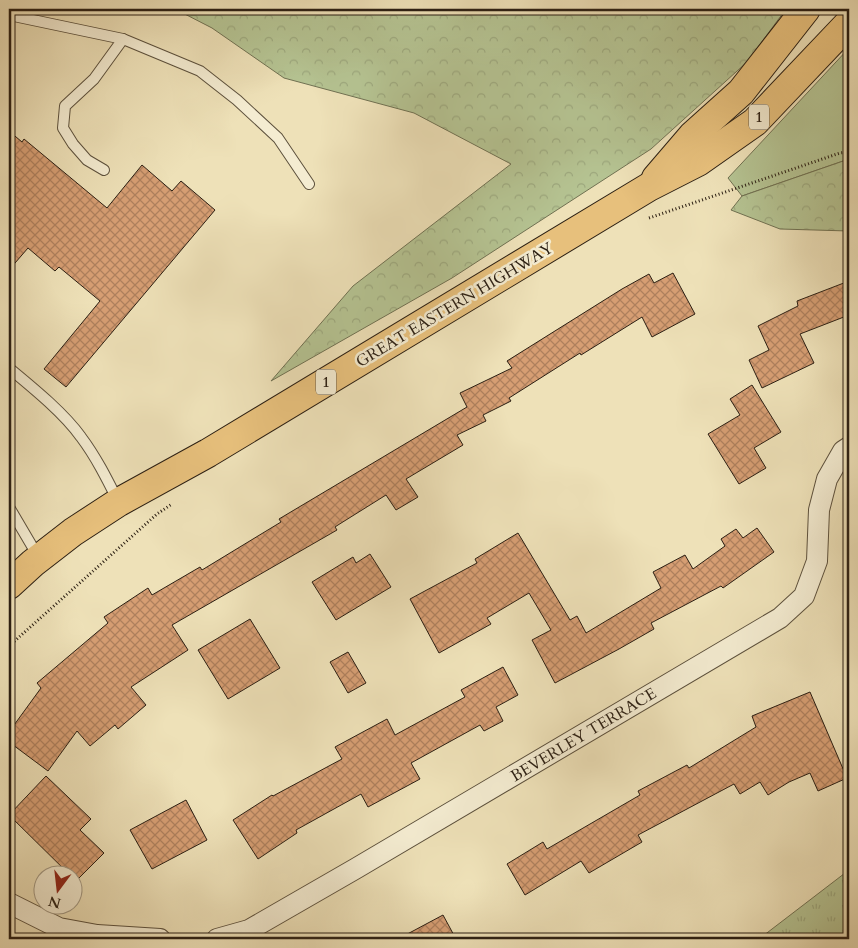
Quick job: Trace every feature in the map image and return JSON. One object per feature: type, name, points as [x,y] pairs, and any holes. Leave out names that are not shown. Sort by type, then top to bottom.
[{"type":"highway","name":"GREAT EASTERN HIGHWAY","points":[[649,187],[692,136],[741,92],[806,9]]},
{"type":"highway","name":"GREAT EASTERN HIGHWAY","points":[[9,585],[73,532],[119,502],[208,453],[649,187],[698,162],[755,122],[849,23]]},
{"type":"street","name":"BEVERLEY TERRACE","points":[[217,939],[249,930],[780,618],[804,596],[817,561],[819,510],[827,479],[843,452],[849,447]]},
{"type":"street","points":[[9,903],[59,928],[97,935],[160,939]]},
{"type":"lane","points":[[9,15],[123,39],[200,71],[237,100],[278,138],[309,184]]},
{"type":"lane","points":[[104,170],[87,160],[73,144],[63,128],[65,106],[94,79],[123,39]]},
{"type":"lane","points":[[9,368],[80,435],[119,502]]},
{"type":"lane","points":[[9,507],[40,558]]},
{"type":"path","points":[[660,214],[840,153],[849,152]]},
{"type":"green space","points":[[175,9],[786,9],[747,62],[651,149],[452,278],[271,381],[353,286],[511,164],[414,113],[284,78],[212,28]]},
{"type":"green space","points":[[849,48],[849,159],[742,196],[728,178]]},
{"type":"green space","points":[[849,159],[849,231],[780,229],[731,210],[742,196]]},
{"type":"green space","points":[[849,870],[849,939],[759,939]]},
{"type":"building","points":[[9,131],[22,142],[24,139],[107,208],[142,165],[172,191],[181,181],[215,210],[66,387],[44,369],[100,301],[59,267],[55,271],[28,248],[9,270]]},
{"type":"building","points":[[673,273],[695,314],[652,337],[642,317],[581,355],[580,353],[509,398],[511,401],[483,415],[486,421],[457,435],[463,445],[406,479],[418,497],[396,510],[386,495],[335,527],[337,530],[172,625],[188,650],[131,687],[146,705],[118,729],[115,725],[90,746],[77,731],[48,771],[9,742],[9,732],[41,688],[37,683],[108,623],[104,617],[148,588],[152,595],[200,567],[202,570],[281,522],[279,519],[467,407],[460,393],[512,368],[507,361],[622,289],[649,274],[654,283]]},
{"type":"building","points":[[849,281],[849,315],[800,334],[814,363],[762,388],[749,360],[769,350],[758,326],[798,306],[797,301]]},
{"type":"building","points":[[752,385],[781,432],[754,448],[766,468],[739,484],[708,434],[740,415],[730,399]]},
{"type":"building","points":[[757,528],[774,552],[723,588],[721,586],[651,623],[654,629],[555,683],[532,640],[551,630],[529,593],[487,618],[491,624],[439,653],[410,599],[477,563],[475,559],[518,533],[570,620],[577,616],[586,633],[661,588],[653,572],[685,555],[693,569],[725,546],[721,539],[736,529],[743,538]]},
{"type":"building","points":[[370,554],[391,587],[336,620],[312,582],[353,557],[356,563]]},
{"type":"building","points":[[250,619],[280,668],[228,699],[198,650]]},
{"type":"building","points":[[348,652],[366,683],[348,693],[330,662]]},
{"type":"building","points":[[503,667],[518,695],[496,707],[503,721],[484,731],[480,725],[411,763],[420,779],[368,807],[361,794],[296,830],[297,833],[258,859],[233,820],[272,795],[342,759],[335,747],[387,719],[395,735],[465,697],[461,690]]},
{"type":"building","points":[[810,692],[847,778],[818,791],[810,773],[789,782],[768,795],[760,782],[740,794],[734,784],[638,835],[642,842],[589,873],[581,861],[525,895],[507,864],[543,842],[547,849],[640,795],[638,791],[687,765],[689,768],[756,727],[752,716]]},
{"type":"building","points":[[46,776],[91,819],[80,830],[104,853],[82,875],[82,866],[61,866],[9,815]]},
{"type":"building","points":[[186,800],[207,840],[152,869],[130,830]]},
{"type":"building","points":[[443,915],[456,939],[398,939]]}]
